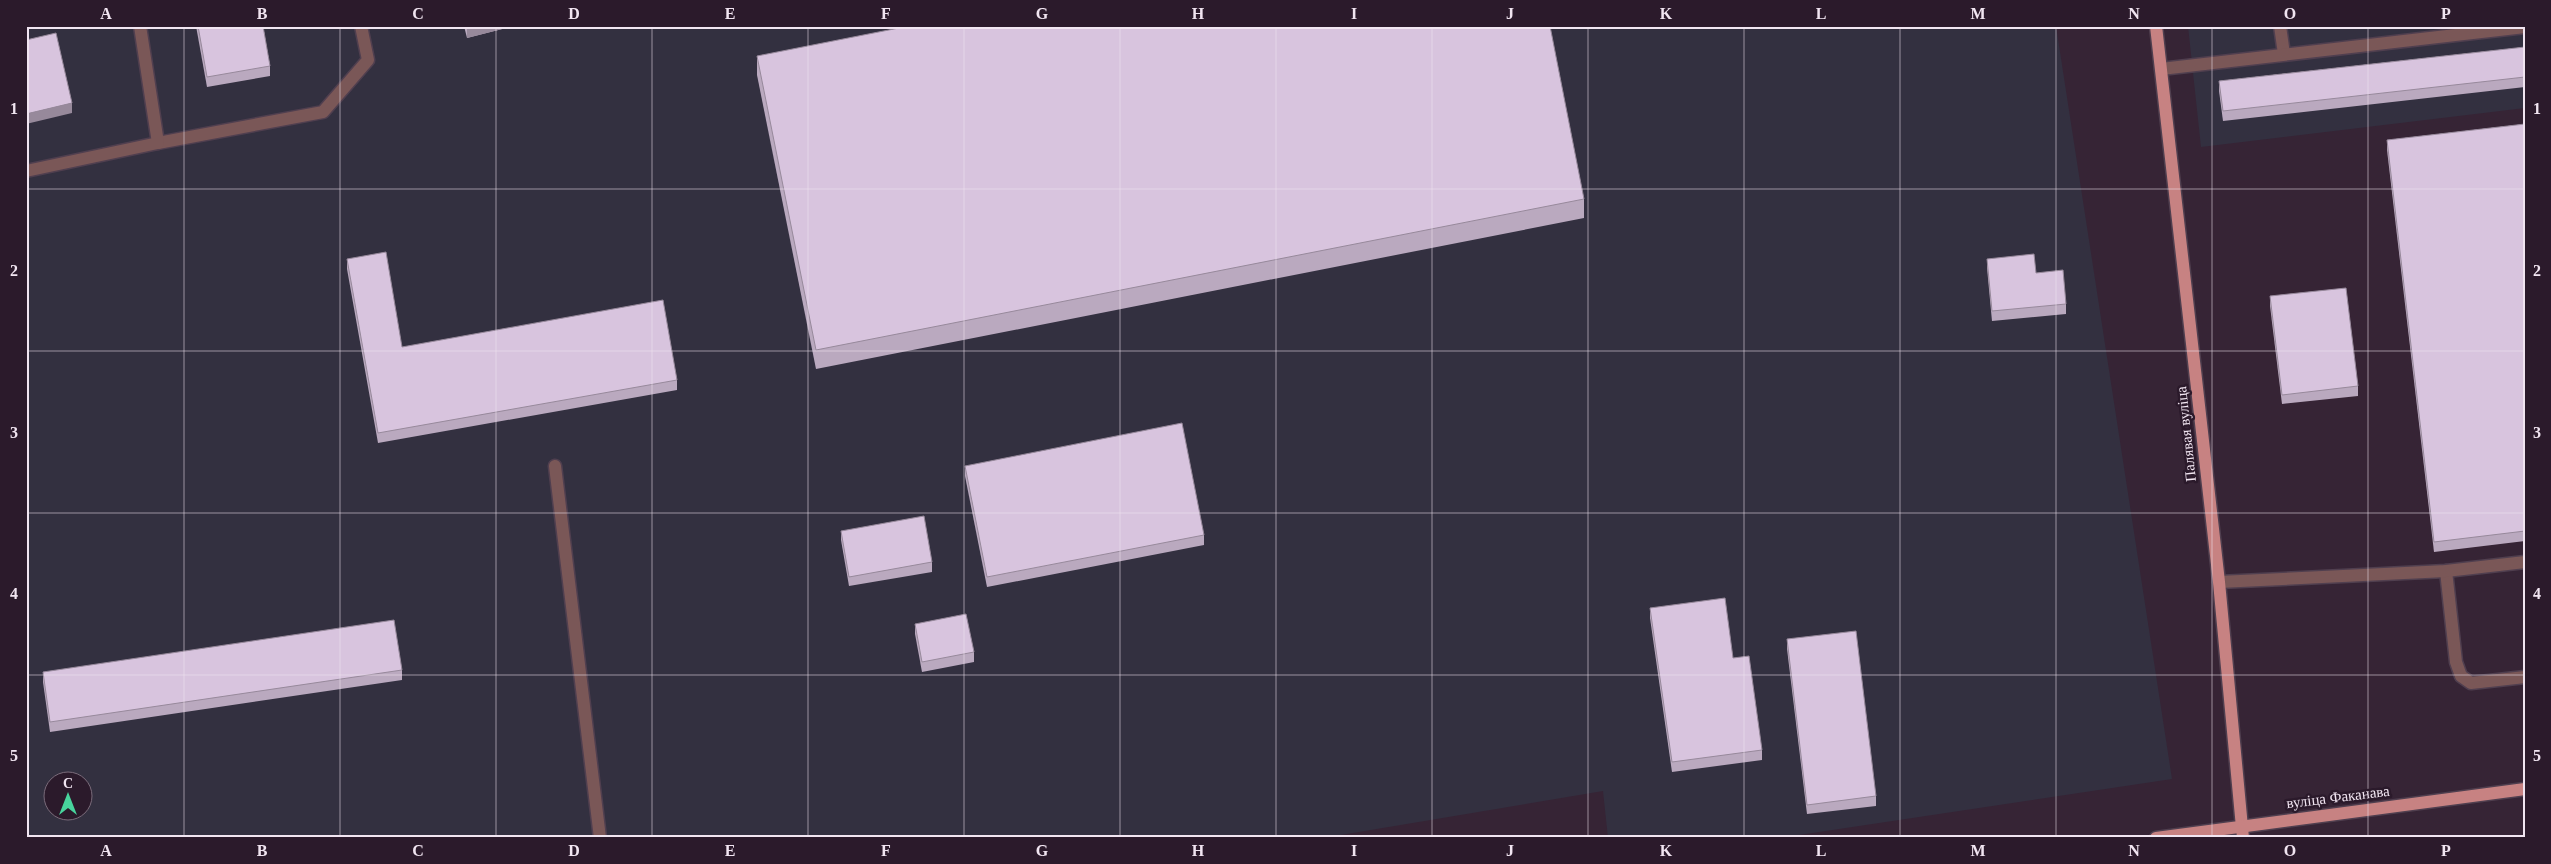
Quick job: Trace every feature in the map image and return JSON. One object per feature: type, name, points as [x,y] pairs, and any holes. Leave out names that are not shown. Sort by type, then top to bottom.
[{"type":"main road","name":"Палявая вуліца","points":[[2156,26],[2219,582],[2243,832]]},
{"type":"main road","name":"вуліца Факанава","points":[[2156,838],[2243,832],[2525,789]]},
{"type":"lane","points":[[140,26],[158,143]]},
{"type":"lane","points":[[26,171],[158,143],[322,112],[368,60],[361,26]]},
{"type":"lane","points":[[2280,26],[2284,54]]},
{"type":"lane","points":[[2161,69],[2284,54],[2428,32],[2525,27]]},
{"type":"lane","points":[[555,466],[600,838]]},
{"type":"lane","points":[[2219,582],[2446,571],[2525,562]]},
{"type":"lane","points":[[2446,571],[2456,662],[2461,676],[2470,683],[2525,677]]},
{"type":"shaded area","points":[[26,26],[2056,26],[2172,779],[1779,838],[1608,838],[1603,791],[1323,838],[26,838]]},
{"type":"shaded area","points":[[2188,26],[2525,26],[2525,108],[2201,147]]},
{"type":"building","points":[[198,26],[263,26],[270,66],[207,77]]},
{"type":"building","points":[[909,26],[1550,26],[1584,199],[816,350],[757,56]]},
{"type":"building","points":[[56,33],[72,103],[26,114],[26,40]]},
{"type":"building","points":[[2525,47],[2525,77],[2223,111],[2219,81]]},
{"type":"building","points":[[2525,124],[2525,531],[2434,542],[2387,140]]},
{"type":"building","points":[[386,252],[402,347],[663,300],[677,380],[378,433],[347,259]]},
{"type":"building","points":[[2034,254],[2036,273],[2063,270],[2066,304],[1992,311],[1987,259]]},
{"type":"building","points":[[2346,288],[2358,386],[2282,395],[2270,296]]},
{"type":"building","points":[[1182,423],[1204,535],[987,577],[965,466]]},
{"type":"building","points":[[924,516],[932,562],[849,577],[841,531]]},
{"type":"building","points":[[1725,598],[1733,658],[1749,656],[1762,750],[1672,762],[1650,608]]},
{"type":"building","points":[[966,614],[974,652],[922,662],[915,624]]},
{"type":"building","points":[[394,620],[402,670],[50,722],[43,672]]},
{"type":"building","points":[[1856,631],[1876,796],[1807,805],[1787,639]]}]
